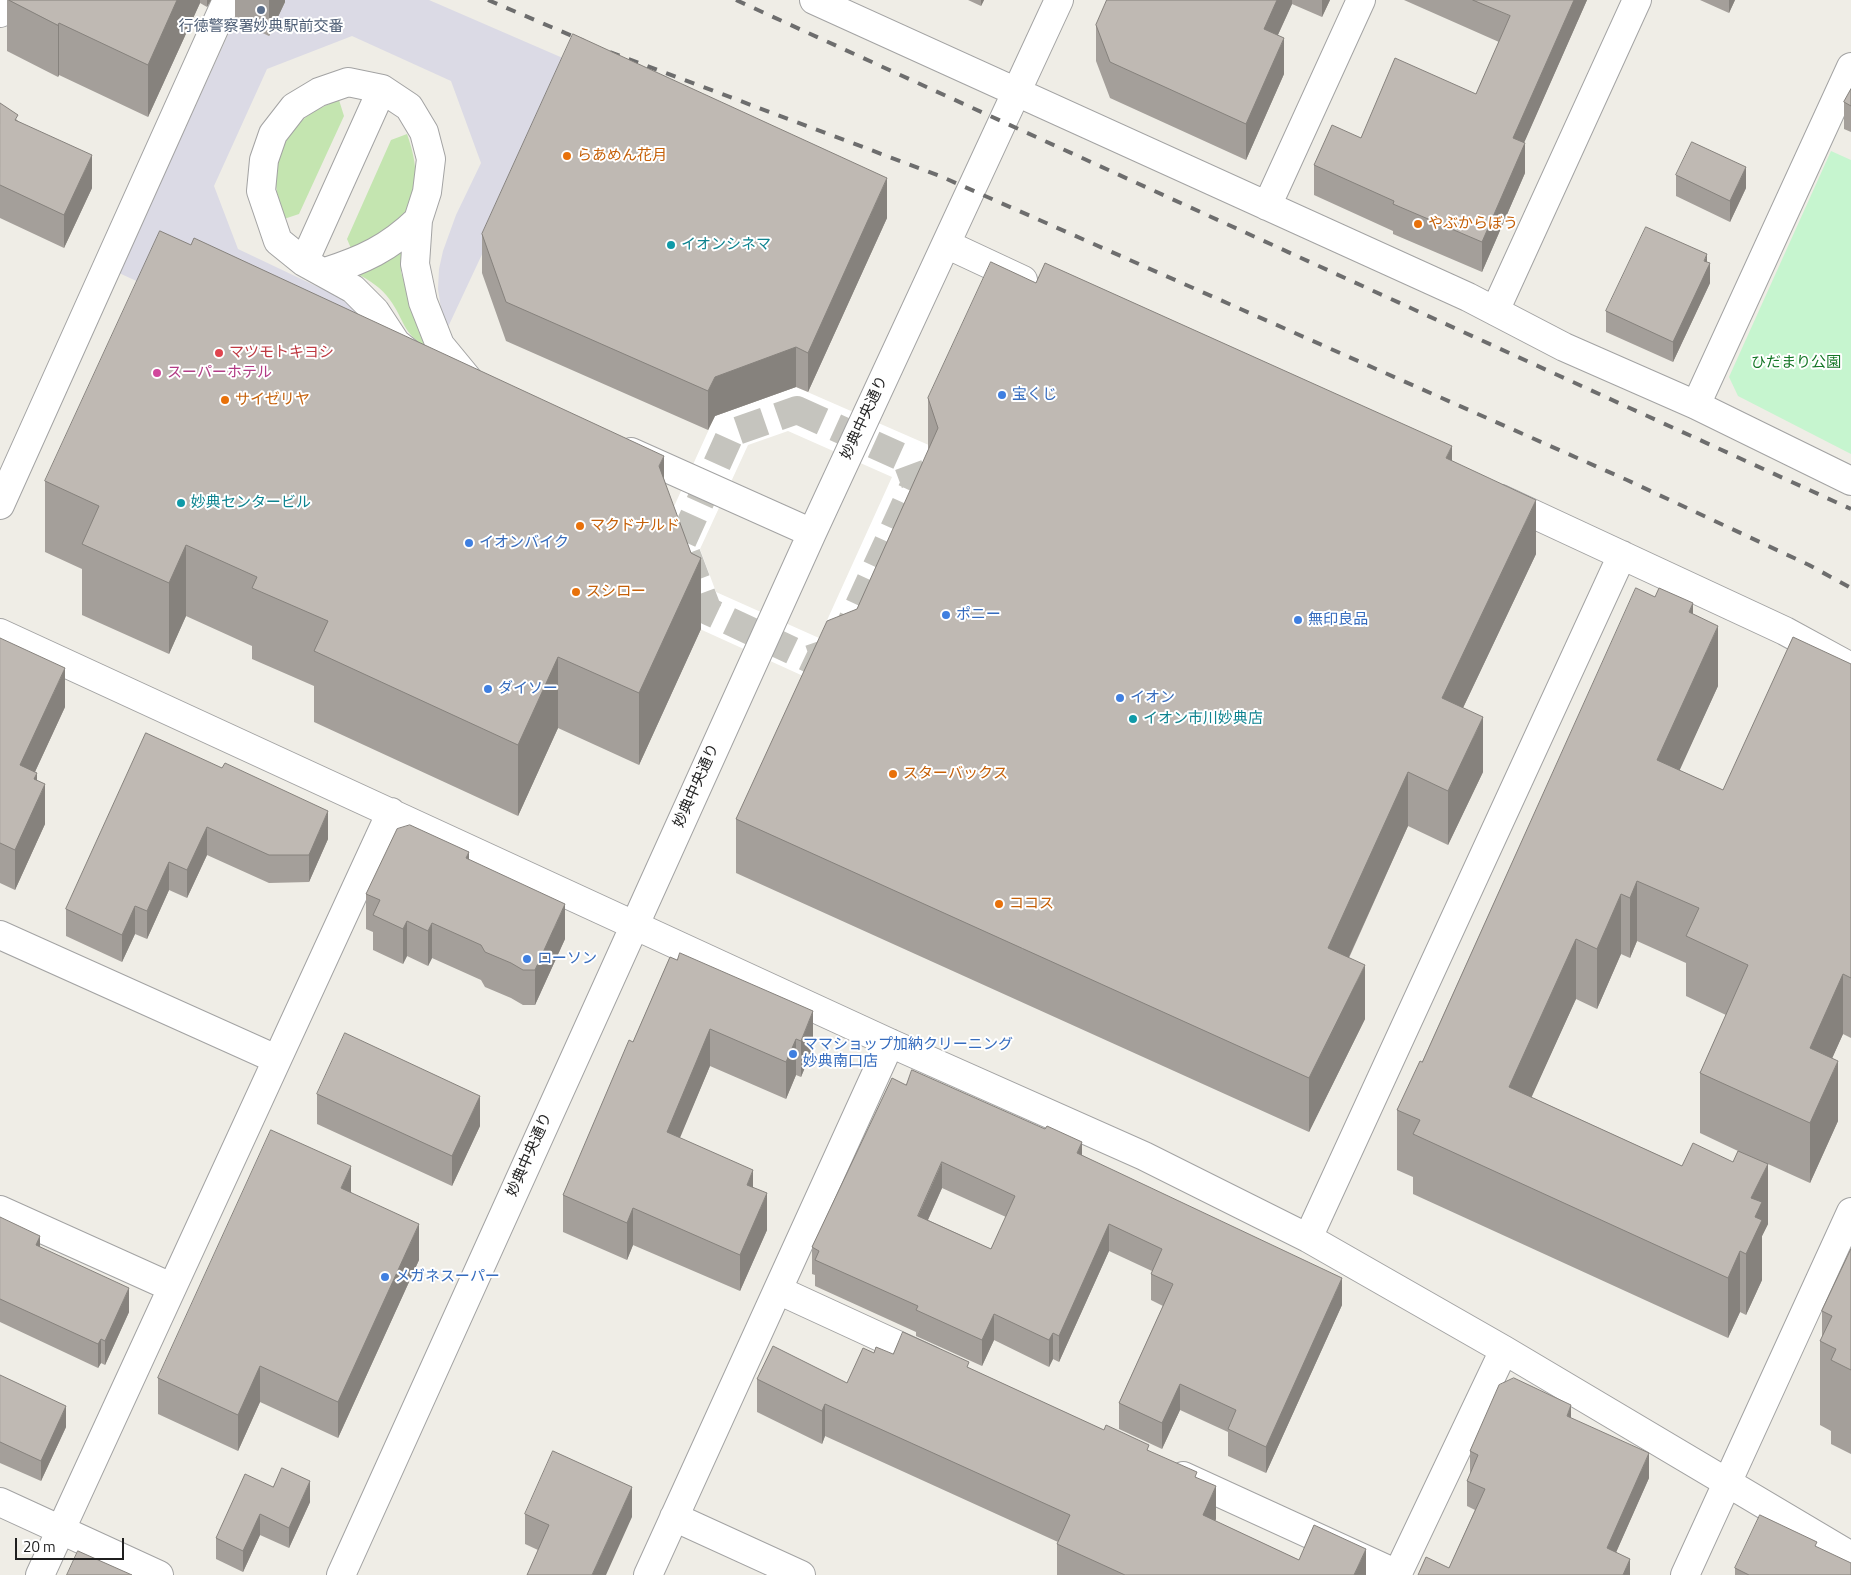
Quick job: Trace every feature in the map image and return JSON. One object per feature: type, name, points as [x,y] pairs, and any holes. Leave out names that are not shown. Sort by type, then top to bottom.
[{"type":"street","points":[[0,13],[7,0]]},
{"type":"street","points":[[0,505],[228,0]]},
{"type":"street","points":[[814,0],[1495,311],[1564,347],[1696,405],[1851,482]]},
{"type":"street","name":"妙典中央通り","points":[[341,1575],[812,533],[1059,0]]},
{"type":"street","points":[[1267,206],[1361,0]]},
{"type":"street","points":[[1495,311],[1637,0]]},
{"type":"street","points":[[1696,405],[1851,67]]},
{"type":"street","points":[[468,379],[440,345],[422,302],[415,264],[418,220],[427,192],[431,159],[424,132],[409,106],[382,89],[348,82],[319,92],[294,107],[273,134],[264,160],[261,191],[278,241],[315,267],[353,288],[375,311],[396,343],[417,359],[495,391]]},
{"type":"street","points":[[315,267],[382,89]]},
{"type":"street","points":[[315,267],[352,264],[377,252],[402,235],[418,220]]},
{"type":"street","points":[[946,244],[1044,289]]},
{"type":"street","points":[[612,444],[812,533]]},
{"type":"street","points":[[1477,488],[1785,631],[1851,667]]},
{"type":"street","points":[[1308,1238],[1622,555]]},
{"type":"street","points":[[0,633],[890,1043],[1144,1156],[1308,1238],[1504,1350],[1851,1556]]},
{"type":"street","points":[[40,1575],[276,1059],[392,812]]},
{"type":"street","points":[[0,936],[276,1059]]},
{"type":"street","points":[[648,1575],[890,1043]]},
{"type":"street","points":[[0,1210],[172,1288]]},
{"type":"street","points":[[1685,1575],[1851,1212]]},
{"type":"street","points":[[778,1290],[949,1368]]},
{"type":"street","points":[[1164,1467],[1397,1575],[1504,1350]]},
{"type":"street","points":[[0,1502],[159,1575]]},
{"type":"street","points":[[674,1517],[801,1575]]},
{"type":"green space","points":[[339,100],[344,116],[299,214],[284,219],[278,198],[276,179],[277,162],[282,146],[303,119]]},
{"type":"green space","points":[[407,134],[416,178],[415,189],[408,210],[391,229],[353,253],[347,239],[391,140]]},
{"type":"green space","name":"ひだまり公園","points":[[1831,151],[1851,160],[1851,454],[1738,396],[1729,377]]},
{"type":"green space","points":[[402,247],[401,272],[425,346],[408,331],[387,296],[370,281],[356,273]]},
{"type":"shaded area","points":[[244,0],[269,36],[285,2],[281,0],[429,0],[572,62],[448,327],[441,309],[438,289],[439,269],[443,251],[456,215],[481,163],[451,81],[352,36],[267,69],[214,186],[238,249],[337,296],[349,305],[365,323],[411,407],[119,273]]},
{"type":"pier","points":[[796,387],[931,446],[936,476],[823,685],[691,625],[667,522],[715,416]],"holes":[[[788,431],[892,477],[819,638],[716,592],[700,549],[748,445]]]},
{"type":"building","points":[[9,0],[177,0],[148,65],[59,23],[58,25]]},
{"type":"building","points":[[1107,0],[1277,0],[1264,29],[1284,38],[1246,124],[1110,62],[1096,25]]},
{"type":"building","points":[[1473,0],[1574,0],[1513,138],[1525,143],[1482,242],[1393,204],[1394,201],[1314,165],[1332,125],[1361,138],[1395,58],[1476,94],[1510,16]]},
{"type":"building","points":[[573,34],[887,178],[808,353],[796,347],[715,377],[708,391],[506,302],[482,234]]},
{"type":"building","points":[[1851,89],[1851,106],[1844,102]]},
{"type":"building","points":[[0,103],[18,115],[15,120],[92,155],[64,215],[0,185]]},
{"type":"building","points":[[1692,142],[1746,167],[1730,201],[1676,175]]},
{"type":"building","points":[[1646,227],[1707,254],[1704,261],[1710,263],[1673,342],[1606,311]]},
{"type":"building","points":[[160,231],[191,245],[194,238],[664,456],[659,466],[691,553],[701,558],[639,693],[558,657],[518,745],[314,651],[328,621],[252,588],[257,577],[186,545],[169,583],[82,544],[99,506],[45,481]]},
{"type":"building","name":"イオン市川妙典店","points":[[991,262],[1036,283],[1045,263],[1452,446],[1446,458],[1536,500],[1442,698],[1483,717],[1448,791],[1408,772],[1328,948],[1365,965],[1309,1078],[736,819],[827,621],[857,609],[938,428],[928,398]]},
{"type":"building","points":[[1636,588],[1655,597],[1659,588],[1693,603],[1689,612],[1718,626],[1657,760],[1723,790],[1793,637],[1851,664],[1851,978],[1843,974],[1810,1048],[1838,1061],[1810,1123],[1700,1073],[1748,965],[1686,936],[1699,908],[1637,881],[1630,898],[1621,894],[1597,949],[1576,939],[1509,1087],[1682,1166],[1693,1143],[1733,1162],[1738,1151],[1768,1164],[1751,1198],[1762,1202],[1755,1217],[1762,1220],[1746,1254],[1740,1251],[1728,1278],[1413,1134],[1420,1120],[1397,1110],[1420,1061],[1422,1062]]},
{"type":"building","points":[[0,638],[65,668],[20,765],[37,773],[34,779],[45,784],[15,850],[0,843]]},
{"type":"building","points":[[146,733],[222,768],[225,763],[328,811],[309,855],[269,855],[207,827],[187,870],[169,862],[147,911],[135,906],[122,935],[66,909]]},
{"type":"building","points":[[410,825],[469,852],[466,858],[565,904],[535,970],[523,970],[485,952],[481,945],[432,923],[428,931],[407,921],[403,929],[373,915],[380,900],[366,894],[397,829]]},
{"type":"building","points":[[680,953],[813,1011],[801,1041],[796,1039],[786,1062],[710,1029],[667,1132],[753,1170],[747,1185],[767,1193],[740,1255],[633,1208],[627,1223],[563,1195],[629,1040],[633,1042],[670,957],[677,960]]},
{"type":"building","points":[[345,1033],[480,1096],[452,1156],[317,1094]]},
{"type":"building","points":[[912,1070],[1045,1129],[1047,1126],[1082,1142],[1077,1153],[1342,1278],[1266,1447],[1228,1429],[1236,1410],[1180,1384],[1162,1423],[1119,1403],[1173,1284],[1151,1274],[1162,1249],[1109,1224],[1059,1336],[1053,1333],[1049,1340],[994,1314],[982,1340],[916,1310],[918,1306],[815,1260],[819,1251],[812,1247],[892,1078],[906,1085]],"holes":[[[942,1162],[1015,1196],[991,1249],[918,1216]]]},
{"type":"building","points":[[271,1130],[351,1166],[341,1188],[419,1224],[338,1402],[260,1366],[238,1415],[158,1378]]},
{"type":"building","points":[[0,1217],[40,1236],[36,1245],[129,1288],[105,1341],[101,1339],[98,1344],[0,1299]]},
{"type":"building","points":[[1851,1249],[1851,1370],[1831,1360],[1836,1349],[1820,1341],[1832,1316],[1822,1311]]},
{"type":"building","points":[[903,1332],[969,1362],[967,1367],[1104,1430],[1106,1425],[1149,1445],[1147,1450],[1197,1472],[1195,1477],[1216,1486],[1203,1515],[1299,1560],[1314,1525],[1366,1549],[1354,1575],[1125,1575],[1057,1544],[1070,1515],[825,1404],[822,1411],[757,1379],[773,1346],[847,1383],[863,1348],[874,1353],[876,1347],[893,1354]]},
{"type":"building","points":[[0,1375],[66,1406],[41,1461],[0,1442]]},
{"type":"building","points":[[1514,1378],[1571,1405],[1567,1416],[1649,1453],[1607,1548],[1630,1559],[1623,1575],[1418,1575],[1426,1557],[1449,1568],[1485,1489],[1467,1481],[1478,1455],[1470,1451],[1499,1385]]},
{"type":"building","points":[[553,1451],[632,1487],[592,1575],[527,1575],[549,1525],[525,1514]]},
{"type":"building","points":[[282,1468],[310,1481],[289,1528],[260,1514],[243,1551],[216,1538],[245,1474],[273,1487]]},
{"type":"building","points":[[1760,1515],[1817,1542],[1815,1546],[1851,1563],[1851,1575],[1749,1575],[1735,1568]]},
{"type":"building","points":[[78,1551],[132,1575],[67,1575]]},
{"type":"tunnel","points":[[797,410],[906,459],[915,483],[839,649],[810,659],[708,611],[682,542],[731,433],[797,410]]},
{"type":"railway","points":[[488,0],[584,41]]},
{"type":"railway","points":[[736,0],[1851,509]]},
{"type":"railway","points":[[610,52],[940,176],[1627,480],[1809,565],[1851,588]]},
{"type":"place","name":"行徳警察署妙典駅前交番","points":[[261,10]]},
{"type":"place","name":"らあめん花月","points":[[567,156]]},
{"type":"place","name":"やぶからぼう","points":[[1418,224]]},
{"type":"place","name":"イオンシネマ","points":[[671,245]]},
{"type":"place","name":"マツモトキヨシ","points":[[219,353]]},
{"type":"place","name":"スーパーホテル","points":[[157,373]]},
{"type":"place","name":"宝くじ","points":[[1002,395]]},
{"type":"place","name":"サイゼリヤ","points":[[225,400]]},
{"type":"place","name":"妙典センタービル","points":[[181,503]]},
{"type":"place","name":"マクドナルド","points":[[580,526]]},
{"type":"place","name":"イオンバイク","points":[[469,543]]},
{"type":"place","name":"スシロー","points":[[576,592]]},
{"type":"place","name":"ポニー","points":[[946,615]]},
{"type":"place","name":"無印良品","points":[[1298,620]]},
{"type":"place","name":"ダイソー","points":[[488,689]]},
{"type":"place","name":"イオン","points":[[1120,698]]},
{"type":"place","name":"イオン市川妙典店","points":[[1133,719]]},
{"type":"place","name":"スターバックス","points":[[893,774]]},
{"type":"place","name":"ココス","points":[[999,904]]},
{"type":"place","name":"ローソン","points":[[527,959]]},
{"type":"place","name":"ママショップ加納クリーニング 妙典南口店","points":[[793,1054]]},
{"type":"place","name":"メガネスーパー","points":[[385,1277]]}]
